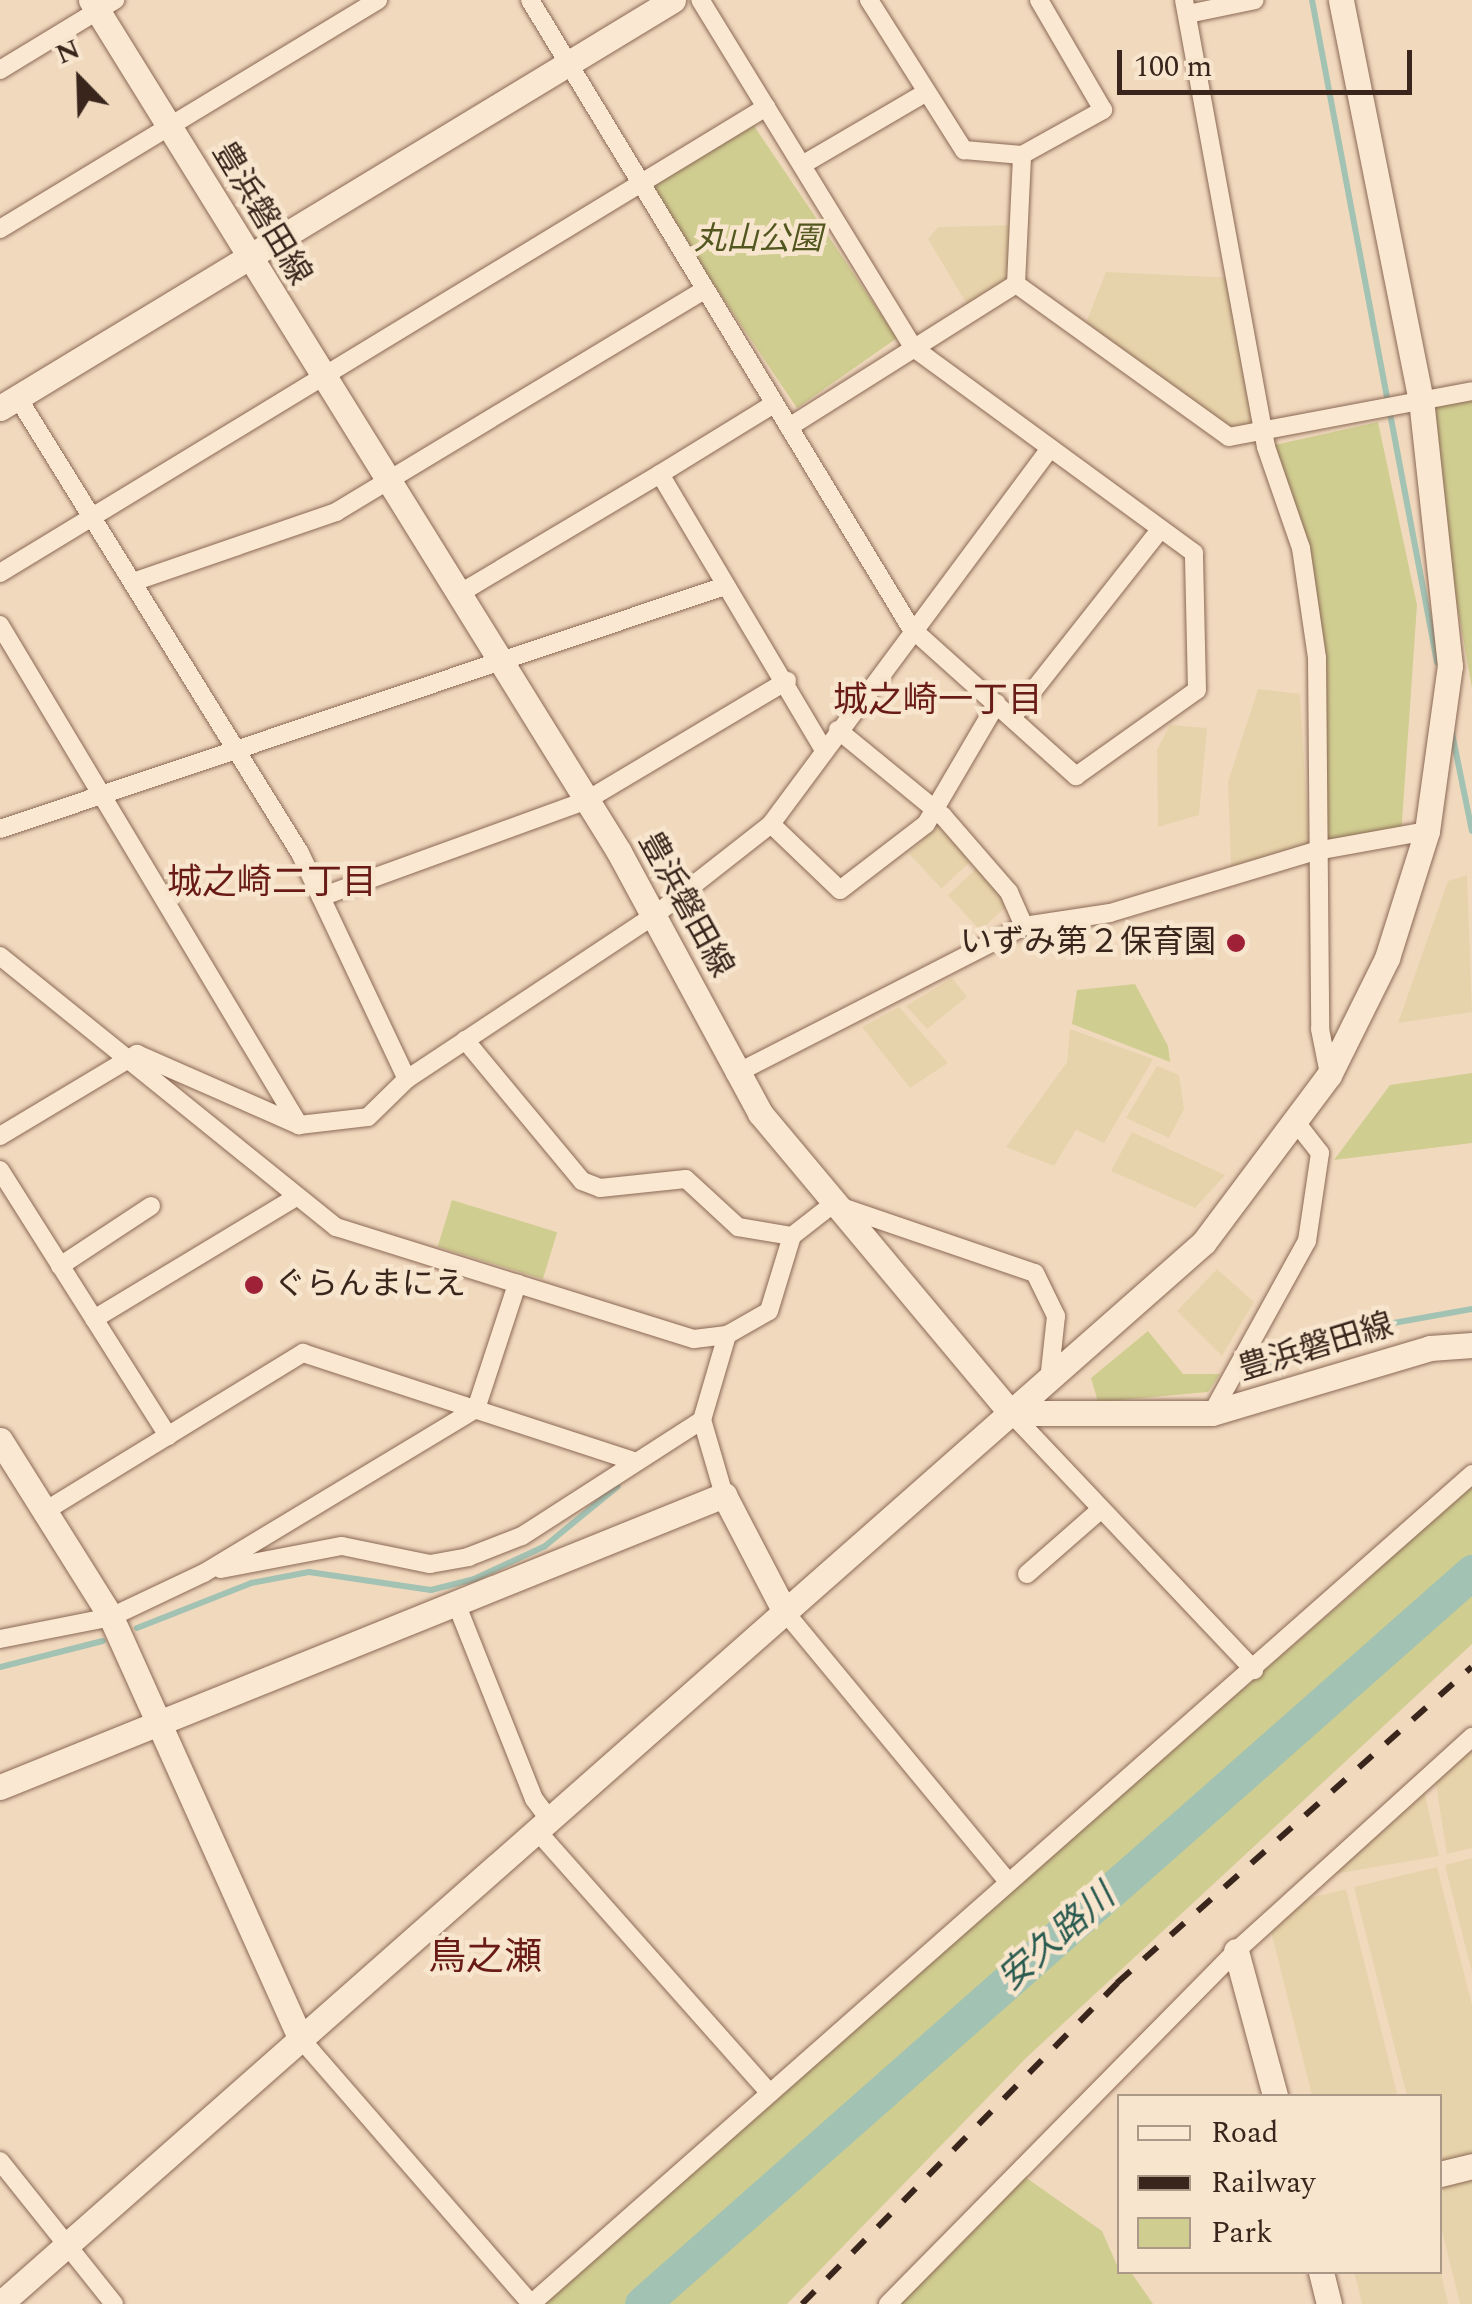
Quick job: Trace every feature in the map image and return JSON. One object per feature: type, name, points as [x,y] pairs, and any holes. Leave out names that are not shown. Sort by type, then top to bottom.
[{"type":"street","points":[[0,228],[378,0]]},
{"type":"street","points":[[530,0],[639,187],[911,628],[1076,776],[1198,690],[1194,553],[913,347],[700,0]]},
{"type":"street","points":[[407,1078],[321,897],[234,744],[92,514],[9,403],[673,0]]},
{"type":"street","points":[[869,0],[964,150],[1022,155],[1103,110],[1039,0]]},
{"type":"street","points":[[1254,0],[1186,7],[1265,434],[1301,548],[1317,658],[1316,851],[1329,1075]]},
{"type":"street","points":[[0,2304],[1204,1242],[1297,1124],[1329,1075],[1387,958],[1427,830],[1450,666],[1421,401],[1341,0]]},
{"type":"street","points":[[0,70],[101,4]]},
{"type":"street","name":"豊浜磐田線","points":[[101,4],[248,258],[462,592],[587,800],[654,915],[735,1074],[833,1204],[1011,1414],[1212,1414],[1430,1348],[1472,1345]]},
{"type":"street","points":[[802,166],[925,93]]},
{"type":"street","points":[[0,573],[321,374],[639,187],[766,107]]},
{"type":"street","points":[[1016,284],[1022,155]]},
{"type":"street","points":[[1016,284],[1213,432],[1265,434],[1472,390]]},
{"type":"street","points":[[789,427],[1016,284]]},
{"type":"street","points":[[132,582],[336,512],[703,291]]},
{"type":"street","points":[[462,592],[774,404]]},
{"type":"street","points":[[0,1136],[125,1059],[150,1055],[300,1125],[368,1117],[407,1078],[654,915],[771,824],[911,628],[1050,448]]},
{"type":"street","points":[[660,474],[824,750]]},
{"type":"street","points":[[1013,716],[1160,530]]},
{"type":"street","points":[[0,828],[234,744],[392,702],[500,654],[725,586]]},
{"type":"street","points":[[0,625],[300,1125]]},
{"type":"street","points":[[321,897],[587,800],[787,682]]},
{"type":"street","points":[[771,824],[840,890],[936,810],[997,703]]},
{"type":"street","points":[[838,730],[936,810],[1009,892],[1024,926]]},
{"type":"street","points":[[735,1074],[1024,926],[1110,913],[1316,851],[1427,830]]},
{"type":"street","points":[[0,956],[293,1199],[336,1227],[694,1339],[727,1335],[769,1311],[792,1236],[833,1204],[1034,1273],[1056,1316],[1049,1380]]},
{"type":"street","points":[[465,1040],[582,1181],[600,1188],[686,1180],[738,1227],[792,1236]]},
{"type":"street","points":[[1212,1414],[1311,1227],[1320,1153],[1297,1124]]},
{"type":"street","points":[[0,1170],[168,1436]]},
{"type":"street","points":[[94,1319],[293,1199]]},
{"type":"street","points":[[60,1266],[151,1206]]},
{"type":"street","points":[[0,1640],[110,1618],[204,1573],[476,1410],[517,1284]]},
{"type":"street","points":[[727,1335],[702,1420],[724,1495],[785,1612],[1005,1878]]},
{"type":"street","points":[[45,1512],[303,1353],[633,1460]]},
{"type":"street","points":[[1011,1414],[1254,1670]]},
{"type":"street","points":[[204,1573],[342,1546],[430,1564],[468,1557],[522,1536],[633,1460],[702,1420]]},
{"type":"street","points":[[0,1440],[110,1618],[163,1722],[279,2008],[300,2038],[531,2304],[1005,1878],[1254,1670],[1472,1474]]},
{"type":"street","points":[[0,1787],[724,1495]]},
{"type":"street","points":[[1027,1574],[1100,1510]]},
{"type":"street","points":[[456,1603],[544,1826],[770,2092]]},
{"type":"street","points":[[888,2304],[1236,1951],[1472,1737]]},
{"type":"street","points":[[1236,1951],[1273,2094]]},
{"type":"street","points":[[0,2161],[64,2247],[114,2304]]},
{"type":"street","points":[[1442,2174],[1472,2166]]},
{"type":"street","points":[[1322,2274],[1330,2304]]},
{"type":"shaded area","points":[[1019,225],[1016,284],[971,311],[928,239],[938,227]]},
{"type":"shaded area","points":[[1106,272],[1236,278],[1265,434],[1229,437],[1082,333]]},
{"type":"shaded area","points":[[1258,689],[1300,694],[1309,847],[1231,866],[1228,782]]},
{"type":"shaded area","points":[[1170,725],[1207,728],[1199,815],[1158,827],[1157,750]]},
{"type":"shaded area","points":[[938,826],[971,861],[941,888],[909,853]]},
{"type":"shaded area","points":[[977,868],[1010,903],[980,930],[948,895]]},
{"type":"shaded area","points":[[1467,875],[1472,1012],[1398,1023],[1448,881]]},
{"type":"shaded area","points":[[952,978],[967,997],[927,1029],[906,1006]]},
{"type":"shaded area","points":[[899,1007],[948,1063],[910,1088],[862,1027]]},
{"type":"shaded area","points":[[1070,1029],[1153,1059],[1104,1143],[1076,1130],[1054,1166],[1006,1147],[1067,1062]]},
{"type":"shaded area","points":[[1157,1066],[1179,1075],[1184,1109],[1169,1138],[1126,1118]]},
{"type":"shaded area","points":[[1132,1132],[1225,1175],[1195,1208],[1111,1171]]},
{"type":"shaded area","points":[[1217,1269],[1254,1302],[1222,1356],[1177,1311]]},
{"type":"shaded area","points":[[1472,1737],[1472,1848],[1447,1854],[1434,1772]]},
{"type":"shaded area","points":[[1422,1782],[1439,1856],[1317,1877]]},
{"type":"shaded area","points":[[1472,1858],[1472,1973],[1445,1865]]},
{"type":"shaded area","points":[[1437,1867],[1472,2005],[1472,2304],[1460,2304],[1442,2231],[1442,2094],[1406,2094],[1354,1887]]},
{"type":"shaded area","points":[[1346,1889],[1397,2094],[1312,2094],[1265,1909]]},
{"type":"shaded area","points":[[1354,2274],[1441,2274],[1448,2304],[1362,2304]]},
{"type":"green space","name":"丸山公園","points":[[752,123],[897,338],[797,408],[653,194],[656,183]]},
{"type":"green space","points":[[1472,391],[1472,688],[1421,401]]},
{"type":"green space","points":[[1378,422],[1417,605],[1401,836],[1325,850],[1309,603],[1266,447]]},
{"type":"green space","points":[[1135,984],[1168,1046],[1170,1062],[1072,1024],[1077,990]]},
{"type":"green space","points":[[1472,1073],[1472,1143],[1334,1160],[1390,1085]]},
{"type":"green space","points":[[452,1200],[557,1232],[543,1279],[438,1247]]},
{"type":"green space","points":[[1148,1331],[1183,1374],[1220,1374],[1208,1392],[1098,1402],[1091,1378]]},
{"type":"green space","points":[[1472,1477],[1472,1644],[1026,2058],[787,2304],[537,2304],[1361,1586]]},
{"type":"green space","points":[[1018,2172],[1102,2231],[1117,2274],[1132,2274],[1153,2304],[888,2304]]},
{"type":"waterway","points":[[1312,0],[1437,662]]},
{"type":"waterway","points":[[1452,733],[1472,831]]},
{"type":"waterway","points":[[1239,1375],[1354,1330],[1472,1309]]},
{"type":"waterway","points":[[137,1628],[251,1583],[309,1572],[431,1590],[474,1579],[545,1546],[618,1486]]},
{"type":"waterway","name":"安久路川","points":[[642,2304],[1472,1572]]},
{"type":"waterway","points":[[0,1667],[103,1641]]},
{"type":"railway","points":[[802,2304],[1117,1983],[1472,1667]]},
{"type":"place","name":"いずみ第２保育園","points":[[1236,943]]},
{"type":"place","name":"ぐらんまにえ","points":[[254,1285]]},
{"type":"district","name":"城之崎一丁目","points":[[938,701]]},
{"type":"district","name":"城之崎二丁目","points":[[272,883]]},
{"type":"district","name":"鳥之瀬","points":[[485,1959]]}]
